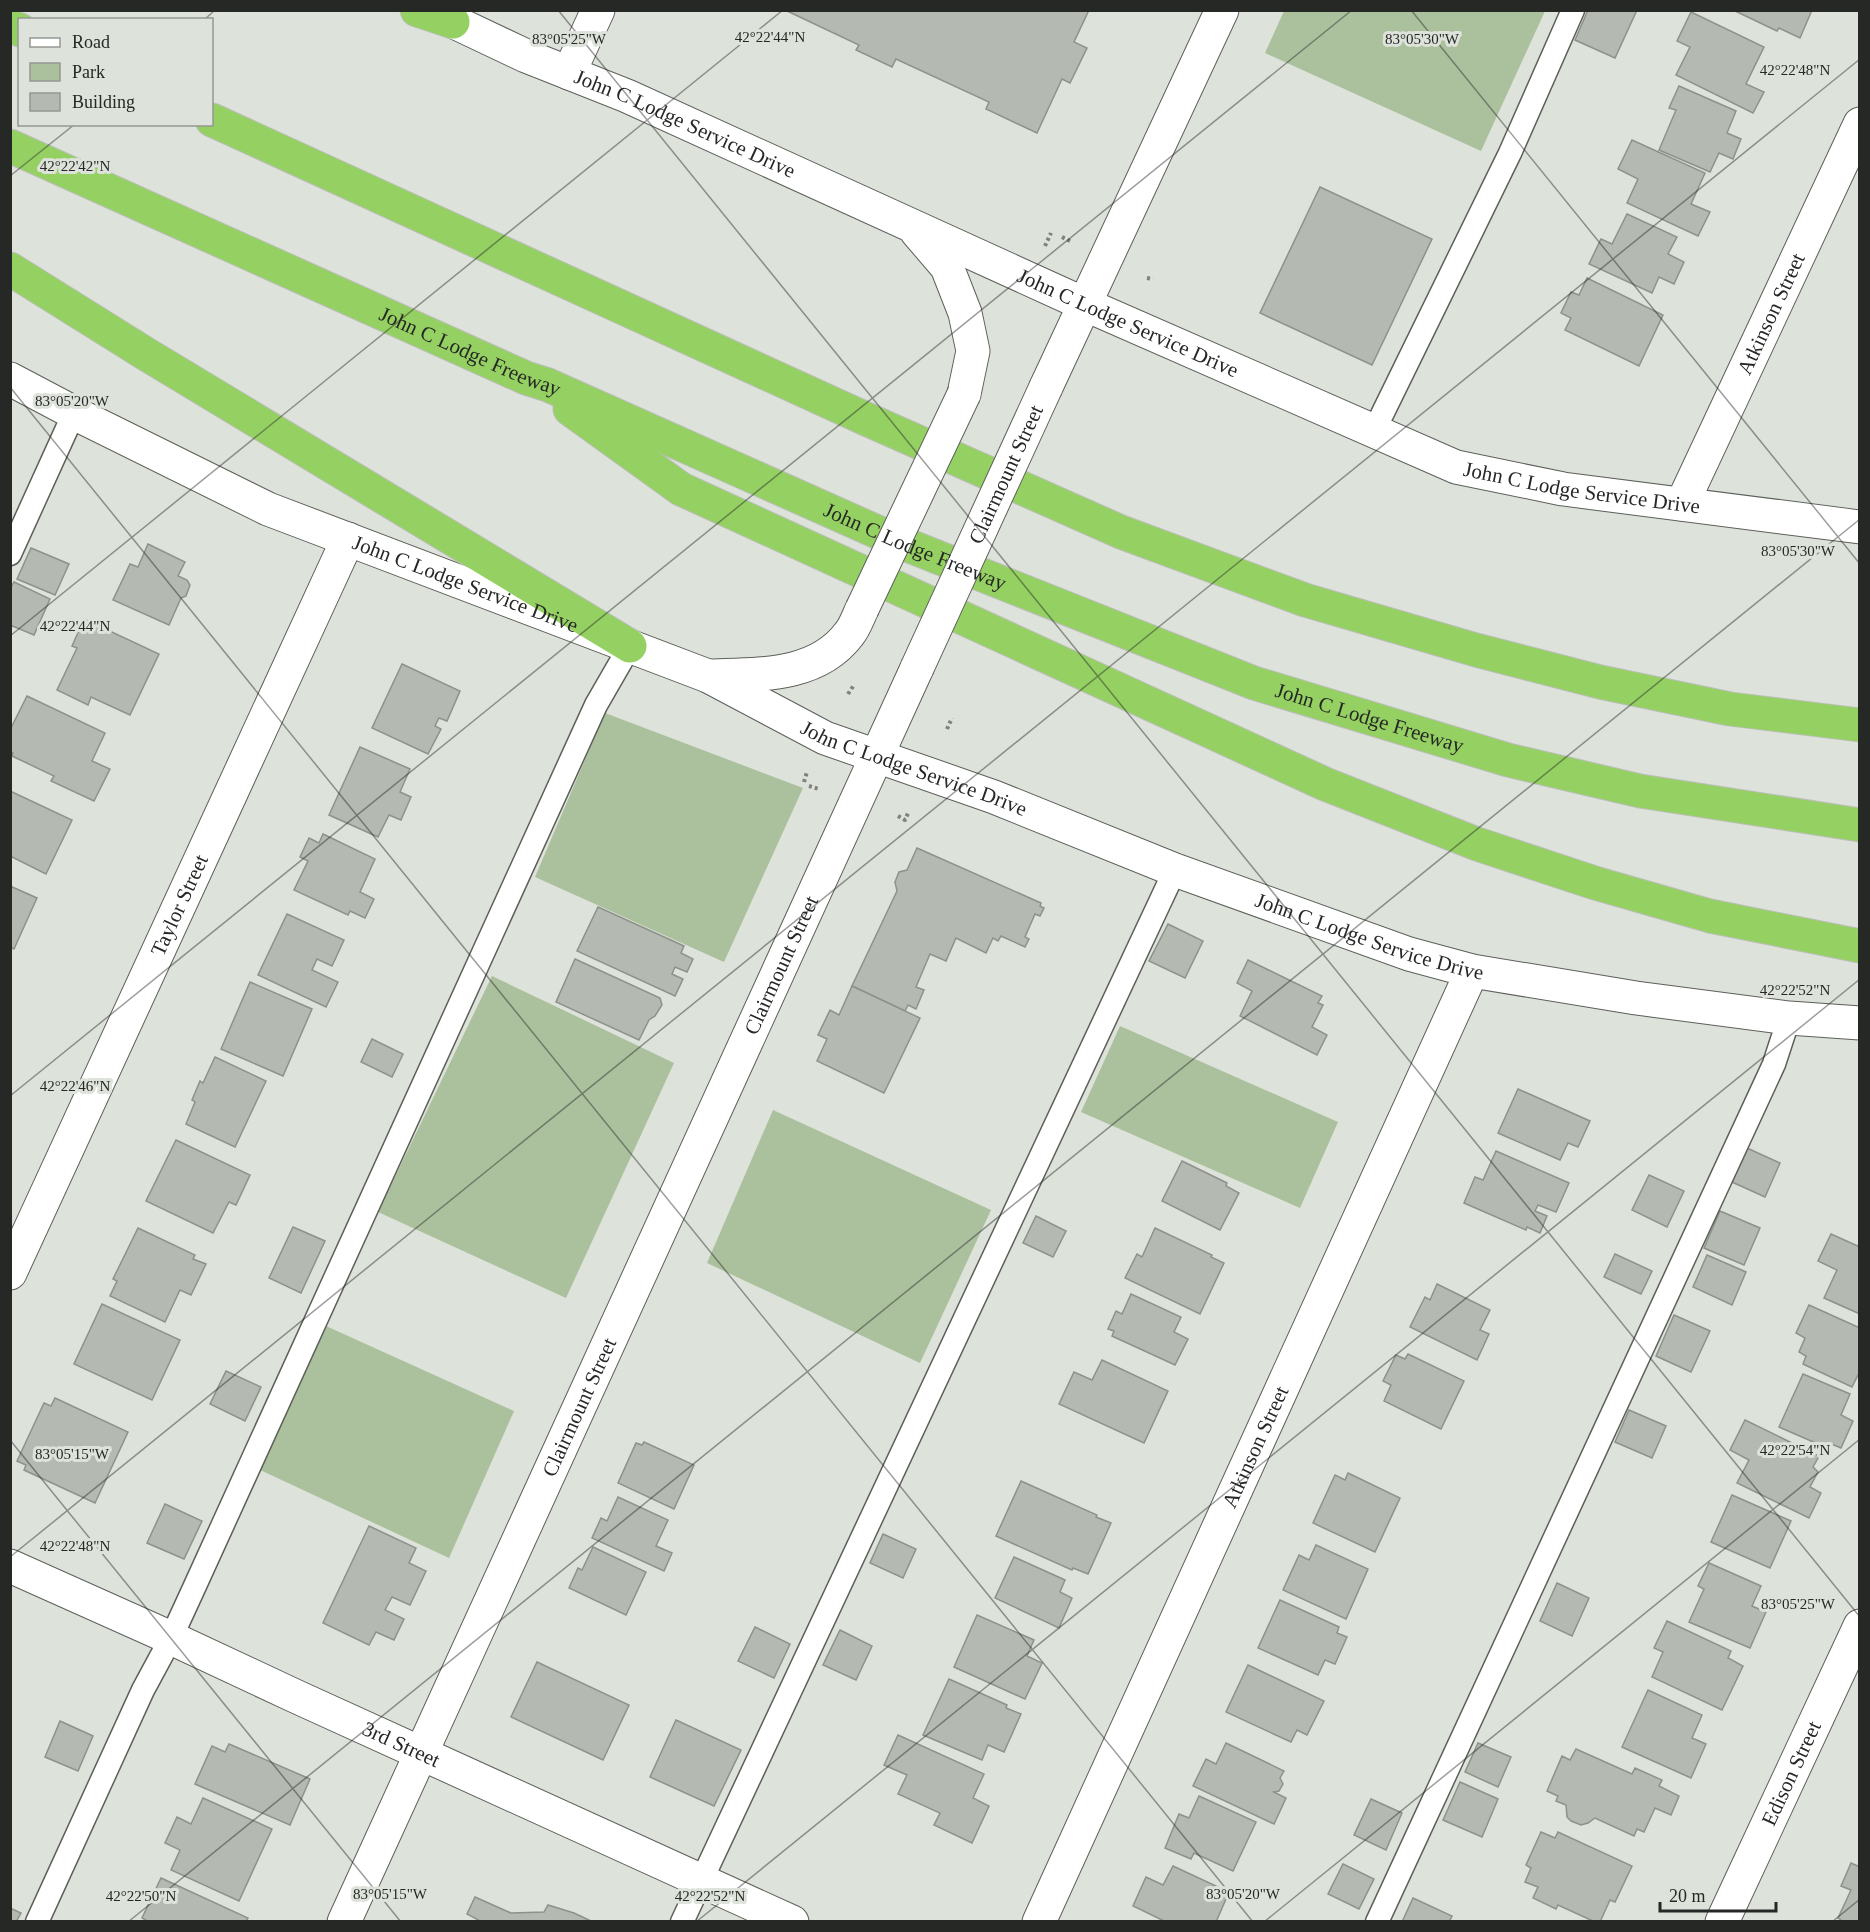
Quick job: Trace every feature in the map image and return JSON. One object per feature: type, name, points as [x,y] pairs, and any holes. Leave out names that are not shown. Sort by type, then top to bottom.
[{"type":"highway","points":[[417,10],[441,16]]},
{"type":"highway","points":[[213,120],[790,385],[1121,532],[1305,600],[1476,650],[1600,682],[1730,709],[1860,725]]},
{"type":"highway","name":"John C Lodge Freeway","points":[[10,146],[526,378],[548,385],[902,543],[1254,683],[1508,760],[1629,789],[1860,825]]},
{"type":"highway","points":[[10,269],[156,360],[630,646]]},
{"type":"highway","points":[[526,378],[681,489],[1326,784],[1477,844],[1595,883],[1710,915],[1860,946]]},
{"type":"street","points":[[568,73],[598,10]]},
{"type":"street","name":"Clairmount Street","points":[[344,1922],[1084,304],[1222,10]]},
{"type":"street","name":"John C Lodge Service Drive","points":[[441,16],[568,73],[627,96],[1084,304],[1456,467],[1563,489],[1860,527]]},
{"type":"street","name":"Atkinson Street","points":[[1682,504],[1860,124]]},
{"type":"street","points":[[708,676],[783,672],[823,659],[849,634],[964,394],[973,351],[966,313],[947,267],[912,225]]},
{"type":"street","name":"John C Lodge Service Drive","points":[[10,379],[268,509],[708,676],[825,738],[994,797],[1175,870],[1409,954],[1472,971],[1636,998],[1789,1018],[1860,1023]]},
{"type":"street","name":"Taylor Street","points":[[10,1272],[348,539]]},
{"type":"street","name":"Atkinson Street","points":[[1039,1922],[1472,971]]},
{"type":"street","name":"3rd Street","points":[[10,1566],[792,1922]]},
{"type":"street","name":"Edison Street","points":[[1722,1922],[1860,1626]]},
{"type":"lane","points":[[1374,431],[1510,153],[1574,10]]},
{"type":"lane","points":[[10,554],[74,413]]},
{"type":"lane","points":[[36,1922],[143,1690],[171,1638],[596,705],[630,646]]},
{"type":"lane","points":[[682,1922],[1175,870]]},
{"type":"lane","points":[[1377,1922],[1774,1064],[1789,1018]]},
{"type":"path","points":[[1045,247],[1052,233]]},
{"type":"path","points":[[1062,237],[1072,242]]},
{"type":"path","points":[[1147,278],[1153,279]]},
{"type":"path","points":[[848,694],[854,685]]},
{"type":"path","points":[[947,729],[952,718]]},
{"type":"path","points":[[804,782],[807,772]]},
{"type":"path","points":[[809,786],[819,789]]},
{"type":"path","points":[[898,816],[905,820],[909,810]]},
{"type":"green space","points":[[1284,10],[1545,11],[1481,151],[1265,53]]},
{"type":"green space","points":[[605,713],[803,788],[724,962],[535,877]]},
{"type":"green space","points":[[492,976],[674,1063],[566,1298],[378,1212]]},
{"type":"green space","points":[[1120,1026],[1338,1122],[1300,1208],[1081,1112]]},
{"type":"green space","points":[[773,1110],[991,1210],[920,1363],[707,1263]]},
{"type":"green space","points":[[326,1326],[514,1411],[449,1558],[258,1469]]},
{"type":"building","points":[[785,10],[1089,10],[1074,42],[1087,48],[1070,83],[1062,79],[1037,133],[986,109],[989,102],[896,59],[892,67],[856,50],[859,45]]},
{"type":"building","points":[[1588,10],[1637,10],[1615,58],[1575,40]]},
{"type":"building","points":[[1733,10],[1812,10],[1800,38],[1779,28],[1777,31]]},
{"type":"building","points":[[1691,12],[1764,47],[1746,84],[1764,92],[1753,113],[1676,75],[1690,47],[1677,41]]},
{"type":"building","points":[[1679,86],[1736,111],[1727,133],[1741,139],[1733,159],[1719,153],[1710,172],[1659,150],[1676,110],[1669,108]]},
{"type":"building","points":[[1632,140],[1705,173],[1691,204],[1710,212],[1698,236],[1627,203],[1638,179],[1618,169]]},
{"type":"building","points":[[1320,187],[1432,239],[1372,365],[1260,313]]},
{"type":"building","points":[[1627,214],[1677,237],[1668,254],[1684,262],[1674,284],[1659,277],[1652,293],[1589,264],[1601,239],[1612,244]]},
{"type":"building","points":[[1587,278],[1663,315],[1639,366],[1565,330],[1571,318],[1561,313],[1571,292],[1579,295]]},
{"type":"building","points":[[148,544],[185,562],[178,576],[187,580],[190,585],[186,596],[181,598],[169,625],[113,600],[130,564],[138,567]]},
{"type":"building","points":[[31,548],[69,564],[55,595],[17,579]]},
{"type":"building","points":[[14,582],[50,599],[34,635],[10,625],[10,589]]},
{"type":"building","points":[[84,619],[159,654],[130,715],[91,697],[88,705],[57,690],[77,648],[72,646]]},
{"type":"building","points":[[402,664],[460,691],[447,721],[439,718],[435,726],[441,729],[428,754],[372,728]]},
{"type":"building","points":[[27,696],[105,733],[92,761],[110,769],[94,801],[51,781],[54,776],[12,756],[10,730]]},
{"type":"building","points":[[360,747],[410,769],[400,792],[411,797],[401,820],[389,815],[378,837],[329,815]]},
{"type":"building","points":[[10,791],[72,820],[46,874],[10,856]]},
{"type":"building","points":[[323,834],[375,859],[360,892],[374,899],[365,918],[350,911],[348,915],[294,890],[308,861],[300,857],[309,838],[319,843]]},
{"type":"building","points":[[917,848],[1041,903],[1040,906],[1044,908],[1040,916],[1035,914],[1025,937],[1029,939],[1025,947],[1001,936],[998,941],[993,938],[986,953],[956,938],[946,961],[930,954],[916,987],[924,990],[916,1009],[908,1005],[905,1011],[852,986],[897,891],[895,882],[899,872],[907,870]]},
{"type":"building","points":[[10,886],[37,898],[14,949],[10,947]]},
{"type":"building","points":[[598,907],[684,946],[681,953],[693,959],[687,972],[675,967],[672,974],[683,979],[675,996],[577,951]]},
{"type":"building","points":[[287,914],[344,940],[332,966],[317,959],[312,970],[338,982],[326,1007],[258,975]]},
{"type":"building","points":[[1168,924],[1203,941],[1185,978],[1149,961]]},
{"type":"building","points":[[575,959],[660,998],[662,1005],[655,1016],[649,1020],[639,1040],[556,1002]]},
{"type":"building","points":[[1248,960],[1322,996],[1318,1003],[1323,1005],[1312,1027],[1327,1035],[1317,1055],[1240,1016],[1252,991],[1237,983]]},
{"type":"building","points":[[250,982],[312,1009],[283,1076],[221,1049]]},
{"type":"building","points":[[852,986],[920,1018],[884,1093],[817,1061],[827,1039],[818,1035],[830,1010],[839,1015]]},
{"type":"building","points":[[372,1039],[403,1054],[392,1077],[361,1062]]},
{"type":"building","points":[[215,1057],[266,1081],[235,1147],[186,1124],[200,1081],[203,1083]]},
{"type":"building","points":[[1518,1089],[1590,1121],[1578,1147],[1568,1143],[1560,1160],[1498,1133]]},
{"type":"building","points":[[176,1140],[250,1175],[236,1205],[229,1202],[213,1233],[146,1201]]},
{"type":"building","points":[[1747,1148],[1780,1163],[1765,1197],[1732,1182]]},
{"type":"building","points":[[1496,1151],[1569,1183],[1556,1212],[1538,1205],[1535,1211],[1547,1216],[1540,1233],[1527,1227],[1526,1230],[1464,1203],[1475,1177],[1483,1180]]},
{"type":"building","points":[[1182,1161],[1227,1183],[1226,1186],[1239,1193],[1220,1230],[1162,1201]]},
{"type":"building","points":[[1649,1175],[1684,1191],[1667,1227],[1632,1210]]},
{"type":"building","points":[[1720,1211],[1760,1228],[1744,1265],[1704,1248]]},
{"type":"building","points":[[1036,1216],[1066,1231],[1053,1257],[1023,1243]]},
{"type":"building","points":[[293,1227],[325,1241],[301,1293],[269,1278]]},
{"type":"building","points":[[138,1228],[195,1255],[193,1259],[206,1264],[191,1295],[180,1290],[165,1322],[110,1296],[117,1281],[113,1279]]},
{"type":"building","points":[[1155,1228],[1224,1263],[1200,1314],[1125,1278],[1137,1254],[1142,1257]]},
{"type":"building","points":[[1831,1234],[1860,1247],[1860,1314],[1824,1298],[1837,1270],[1818,1261]]},
{"type":"building","points":[[1615,1254],[1652,1271],[1641,1294],[1604,1277]]},
{"type":"building","points":[[1707,1255],[1746,1272],[1732,1305],[1693,1287]]},
{"type":"building","points":[[1437,1284],[1490,1310],[1480,1330],[1489,1334],[1477,1360],[1410,1327],[1425,1297],[1430,1300]]},
{"type":"building","points":[[1131,1294],[1181,1317],[1174,1332],[1188,1339],[1175,1365],[1112,1336],[1114,1331],[1108,1329],[1116,1311],[1122,1314]]},
{"type":"building","points":[[102,1304],[180,1340],[152,1400],[74,1364]]},
{"type":"building","points":[[1809,1305],[1860,1328],[1860,1371],[1852,1387],[1803,1364],[1806,1356],[1799,1352],[1805,1338],[1796,1333]]},
{"type":"building","points":[[1674,1315],[1710,1331],[1691,1372],[1656,1356]]},
{"type":"building","points":[[1408,1354],[1464,1381],[1441,1429],[1384,1401],[1391,1385],[1383,1381],[1396,1355],[1405,1359]]},
{"type":"building","points":[[1102,1360],[1168,1391],[1144,1443],[1059,1404],[1074,1372],[1092,1380]]},
{"type":"building","points":[[226,1371],[261,1387],[245,1421],[210,1404]]},
{"type":"building","points":[[1803,1374],[1850,1394],[1841,1415],[1853,1421],[1841,1448],[1829,1443],[1827,1448],[1779,1427]]},
{"type":"building","points":[[55,1398],[128,1432],[95,1503],[24,1470],[26,1465],[17,1461],[44,1403],[51,1406]]},
{"type":"building","points":[[1629,1410],[1666,1426],[1652,1458],[1615,1442]]},
{"type":"building","points":[[1745,1420],[1819,1456],[1813,1467],[1818,1472],[1810,1487],[1821,1493],[1809,1518],[1737,1483],[1749,1460],[1730,1450]]},
{"type":"building","points":[[644,1442],[694,1465],[674,1509],[618,1483],[636,1443],[642,1445]]},
{"type":"building","points":[[1348,1473],[1400,1498],[1375,1552],[1313,1523],[1335,1475],[1345,1480]]},
{"type":"building","points":[[1021,1481],[1111,1523],[1088,1574],[1073,1568],[1072,1570],[996,1536]]},
{"type":"building","points":[[1732,1495],[1791,1521],[1770,1568],[1711,1542]]},
{"type":"building","points":[[618,1497],[668,1520],[656,1546],[672,1553],[664,1571],[592,1538],[601,1518],[607,1521]]},
{"type":"building","points":[[165,1504],[202,1521],[184,1559],[147,1543]]},
{"type":"building","points":[[369,1526],[416,1548],[409,1563],[426,1571],[410,1605],[392,1597],[385,1610],[404,1619],[394,1640],[376,1632],[369,1645],[323,1623]]},
{"type":"building","points":[[883,1534],[916,1549],[903,1578],[870,1563]]},
{"type":"building","points":[[1316,1545],[1368,1569],[1346,1619],[1283,1590],[1299,1555],[1309,1560]]},
{"type":"building","points":[[593,1547],[646,1572],[626,1615],[569,1588],[578,1568],[582,1570]]},
{"type":"building","points":[[1014,1557],[1065,1580],[1060,1592],[1072,1598],[1059,1628],[995,1598]]},
{"type":"building","points":[[1709,1563],[1761,1586],[1752,1606],[1766,1612],[1750,1648],[1689,1622],[1704,1589],[1698,1586]]},
{"type":"building","points":[[1557,1583],[1589,1598],[1572,1636],[1540,1621]]},
{"type":"building","points":[[1280,1600],[1339,1627],[1337,1633],[1347,1637],[1335,1664],[1325,1660],[1318,1675],[1258,1648]]},
{"type":"building","points":[[977,1615],[1034,1640],[1027,1656],[1042,1663],[1025,1699],[954,1667]]},
{"type":"building","points":[[1667,1621],[1731,1651],[1728,1658],[1743,1666],[1722,1710],[1652,1677],[1663,1652],[1654,1648]]},
{"type":"building","points":[[755,1627],[790,1644],[774,1678],[738,1661]]},
{"type":"building","points":[[840,1630],[872,1646],[856,1680],[823,1665]]},
{"type":"building","points":[[537,1662],[629,1705],[603,1760],[511,1717]]},
{"type":"building","points":[[1248,1665],[1324,1701],[1307,1735],[1297,1730],[1291,1742],[1226,1712]]},
{"type":"building","points":[[949,1679],[1007,1705],[1006,1708],[1021,1714],[1004,1752],[988,1745],[982,1760],[923,1735]]},
{"type":"building","points":[[1648,1690],[1702,1715],[1692,1738],[1706,1744],[1691,1778],[1622,1747]]},
{"type":"building","points":[[676,1720],[741,1750],[714,1806],[650,1777]]},
{"type":"building","points":[[60,1721],[93,1736],[78,1771],[45,1757]]},
{"type":"building","points":[[898,1735],[984,1774],[973,1798],[989,1806],[972,1843],[934,1825],[940,1813],[898,1794],[907,1775],[884,1765]]},
{"type":"building","points":[[1226,1743],[1284,1771],[1280,1778],[1283,1784],[1279,1791],[1274,1792],[1286,1798],[1274,1824],[1193,1786],[1206,1759],[1216,1764]]},
{"type":"building","points":[[1478,1743],[1511,1757],[1498,1787],[1465,1772]]},
{"type":"building","points":[[229,1744],[310,1779],[290,1825],[195,1784],[212,1746],[225,1752]]},
{"type":"building","points":[[1576,1749],[1632,1774],[1635,1768],[1662,1780],[1659,1786],[1679,1796],[1671,1815],[1655,1808],[1644,1832],[1637,1829],[1634,1836],[1595,1818],[1581,1825],[1571,1821],[1567,1817],[1566,1805],[1556,1801],[1558,1796],[1547,1791],[1562,1756],[1570,1760]]},
{"type":"building","points":[[1460,1782],[1498,1799],[1482,1837],[1443,1820]]},
{"type":"building","points":[[1199,1796],[1256,1822],[1233,1871],[1194,1853],[1191,1859],[1165,1848],[1179,1814],[1189,1818]]},
{"type":"building","points":[[203,1798],[272,1829],[239,1901],[171,1870],[180,1850],[165,1843],[177,1817],[191,1824]]},
{"type":"building","points":[[1371,1799],[1402,1813],[1386,1850],[1354,1835]]},
{"type":"building","points":[[1541,1832],[1555,1838],[1558,1832],[1632,1866],[1615,1902],[1610,1900],[1600,1922],[1595,1922],[1558,1905],[1556,1909],[1533,1898],[1538,1887],[1525,1882],[1531,1868],[1526,1865]]},
{"type":"building","points":[[1851,1863],[1860,1867],[1860,1922],[1844,1922],[1838,1918],[1851,1890],[1841,1886]]},
{"type":"building","points":[[1343,1864],[1374,1879],[1359,1909],[1328,1894]]},
{"type":"building","points":[[1173,1866],[1229,1892],[1216,1922],[1166,1922],[1133,1906],[1146,1877],[1163,1885]]},
{"type":"building","points":[[161,1878],[248,1918],[246,1922],[149,1922],[142,1918]]},
{"type":"building","points":[[475,1897],[511,1913],[544,1912],[548,1905],[593,1922],[482,1922],[467,1914]]},
{"type":"building","points":[[1413,1898],[1452,1916],[1449,1922],[1402,1922]]},
{"type":"building","points":[[10,1908],[21,1913],[16,1922],[10,1922]]}]
